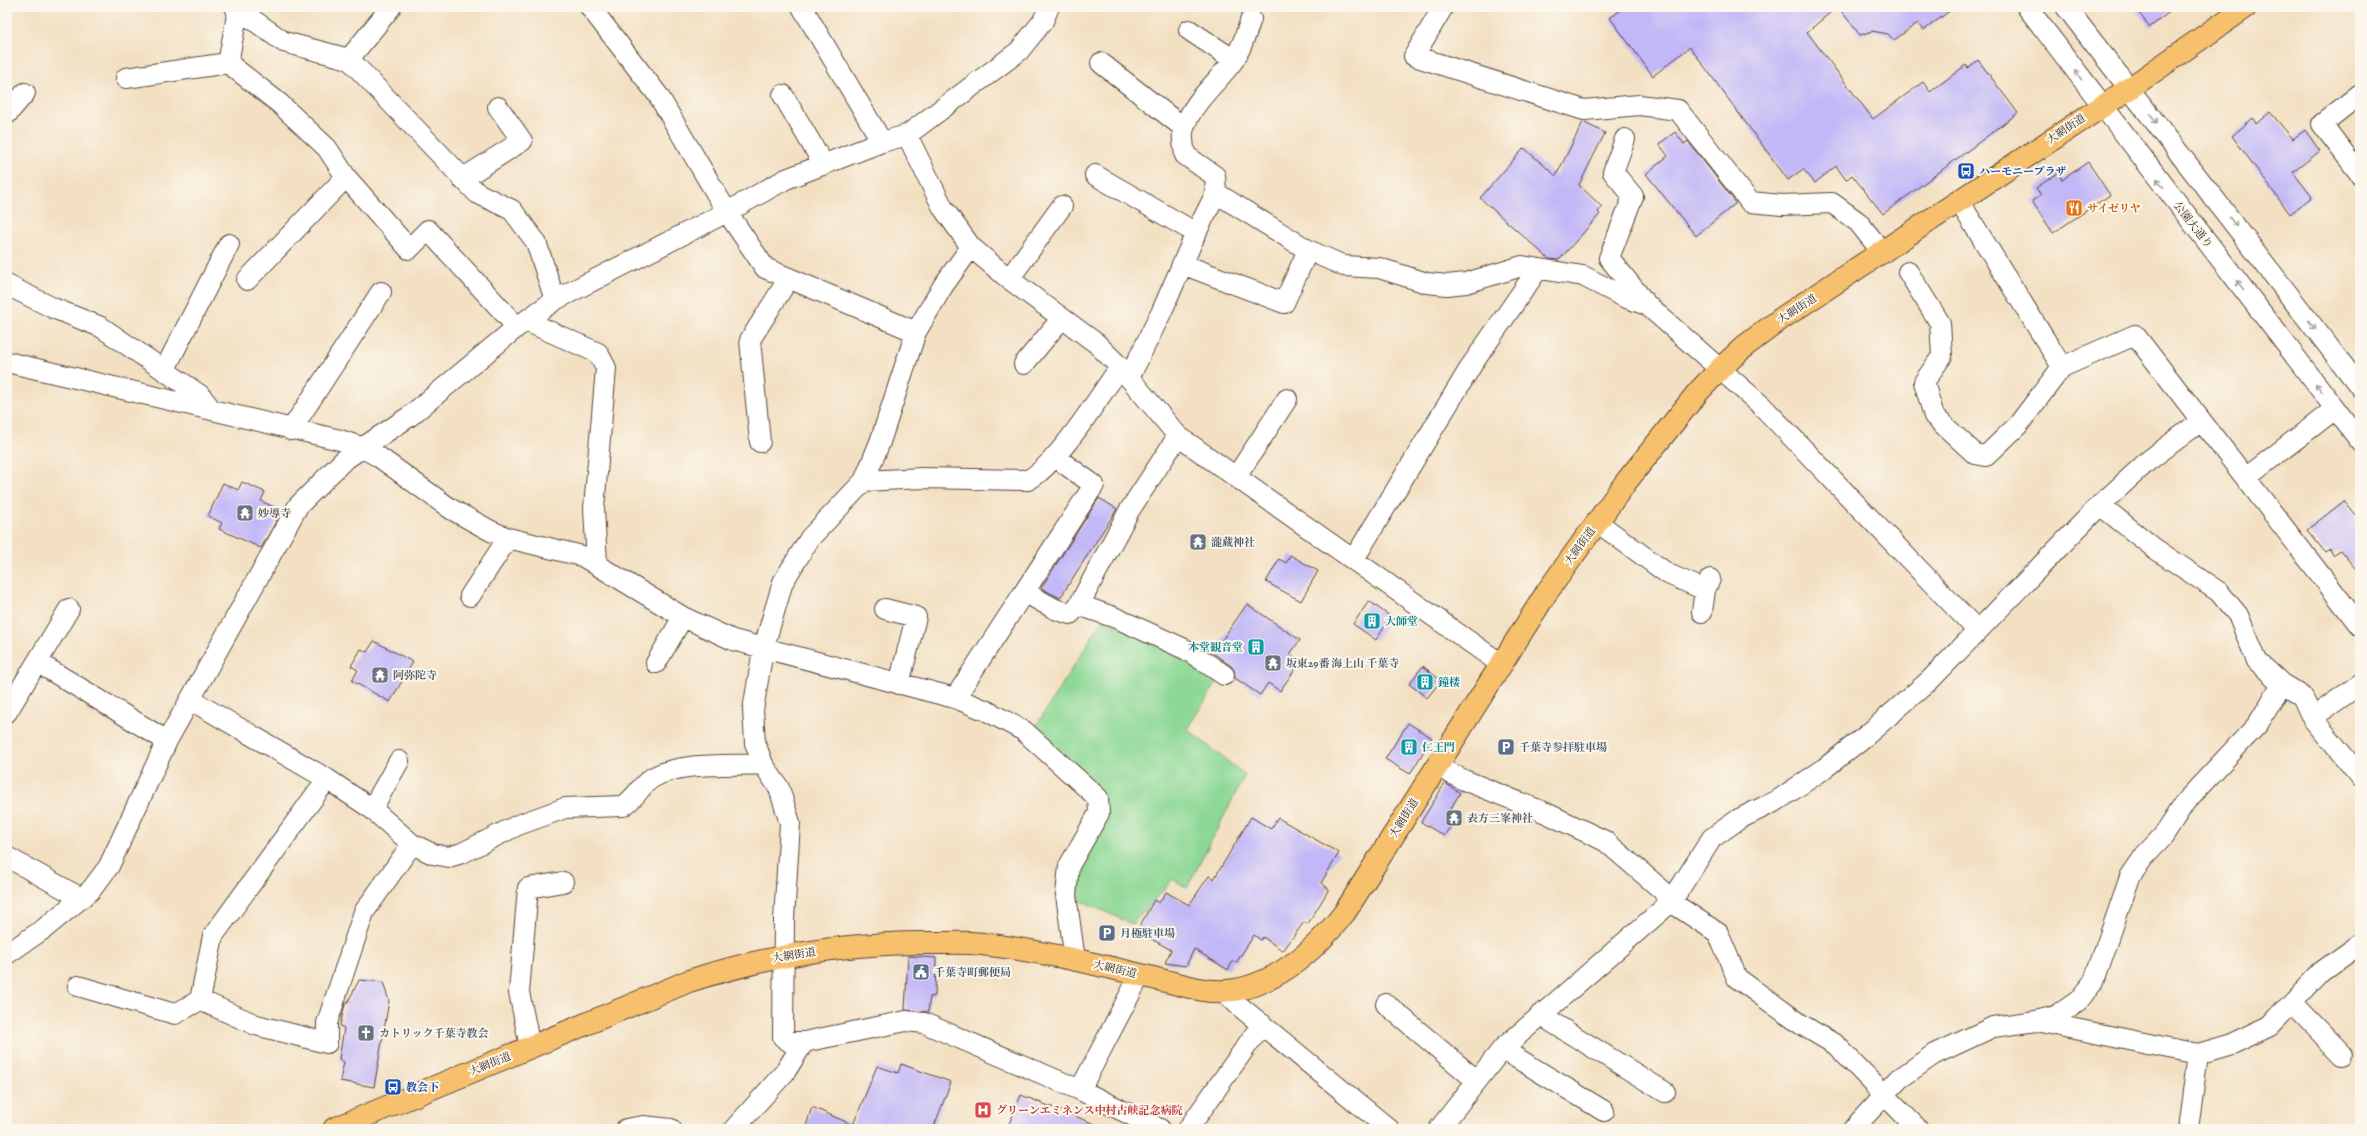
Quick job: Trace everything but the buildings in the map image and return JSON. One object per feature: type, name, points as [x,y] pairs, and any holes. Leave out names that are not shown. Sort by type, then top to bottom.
[{"type":"main road","name":"大網街道","points":[[334,1129],[689,981],[734,967],[783,955],[866,945],[980,944],[1074,960],[1198,989],[1226,992],[1250,986],[1266,979],[1303,958],[1317,946],[1345,912],[1547,592],[1631,476],[1698,392],[1721,368],[1745,346],[1782,318],[2130,88],[2246,7]]},
{"type":"street","points":[[349,59],[391,7]]},
{"type":"street","points":[[590,7],[658,95],[727,212],[765,268],[916,332]]},
{"type":"street","points":[[802,7],[882,142]]},
{"type":"street","points":[[7,954],[45,928],[91,890],[109,866],[167,741],[298,506],[344,460],[361,447],[410,416],[522,324],[555,300],[727,212],[786,179],[882,142],[907,135],[1019,51],[1043,21],[1049,7]]},
{"type":"street","points":[[1443,7],[1414,56],[1584,110],[1639,105],[1678,110],[1750,202],[1782,205],[1832,203],[1858,222],[1883,252]]},
{"type":"street","name":"公園大通り","points":[[2027,7],[2101,106],[2360,442]]},
{"type":"street","points":[[2066,7],[2360,387]]},
{"type":"street","points":[[228,63],[238,8],[284,42],[349,59],[477,193],[512,210],[536,242],[555,300]]},
{"type":"street","points":[[864,481],[922,478],[1028,480],[1036,476],[1055,457],[1125,373],[1182,264],[1216,194],[1215,176],[1186,155],[1183,139],[1184,128],[1202,97],[1234,60],[1241,47],[1251,19]]},
{"type":"street","points":[[1188,30],[1234,60]]},
{"type":"street","points":[[126,78],[228,63],[279,103],[327,148],[346,176],[409,249],[428,230],[522,324],[598,353],[606,368],[594,508],[596,564]]},
{"type":"street","points":[[1101,63],[1184,128]]},
{"type":"street","points":[[7,114],[25,93]]},
{"type":"street","points":[[2360,94],[2322,124],[2360,174]]},
{"type":"street","points":[[783,95],[824,165]]},
{"type":"street","points":[[462,179],[522,140],[498,107]]},
{"type":"street","points":[[907,135],[943,208],[971,247],[1009,279],[1096,343],[1125,373],[1178,436],[1501,664]]},
{"type":"street","points":[[1625,139],[1613,172],[1633,196],[1610,258],[1647,305],[1721,368],[1762,406],[1977,630]]},
{"type":"street","points":[[1095,174],[1196,233]]},
{"type":"street","points":[[247,280],[346,176]]},
{"type":"street","points":[[1216,194],[1308,250],[1344,266],[1379,268],[1427,283],[1447,285],[1466,284],[1522,266],[1583,276],[1624,297],[1647,305]]},
{"type":"street","points":[[1959,201],[2062,367]]},
{"type":"street","points":[[1009,279],[1062,206]]},
{"type":"street","points":[[165,369],[229,244]]},
{"type":"street","points":[[971,247],[943,286],[916,332],[880,442],[864,481],[810,538],[783,582],[763,650],[753,710],[755,743],[763,764],[779,788],[790,823],[783,955],[783,1036],[790,1042],[804,1042],[906,1021],[924,1023],[1080,1090],[1160,1129]]},
{"type":"street","points":[[1182,264],[1284,303],[1308,250]]},
{"type":"street","points":[[1354,559],[1473,363],[1538,269]]},
{"type":"street","points":[[1908,272],[1940,323],[1942,356],[1924,382],[1934,416],[1975,454],[1986,456],[2008,435],[2062,367],[2134,335],[2246,477],[2360,626]]},
{"type":"street","points":[[760,442],[750,340],[789,278]]},
{"type":"street","points":[[7,285],[53,308],[102,327],[165,369],[200,395],[211,409]]},
{"type":"street","points":[[291,430],[381,292]]},
{"type":"street","points":[[1024,364],[1062,318]]},
{"type":"street","points":[[7,362],[211,409],[291,430],[340,440],[361,447],[379,457],[451,509],[491,531],[508,538],[566,551],[596,564],[683,617],[733,640],[763,650],[955,698],[987,710],[1024,731],[1098,798],[1099,813],[1069,866],[1066,895],[1074,960]]},
{"type":"street","points":[[1236,477],[1287,399]]},
{"type":"street","points":[[2246,477],[2335,409]]},
{"type":"street","points":[[1439,1129],[1502,1049],[1671,902],[1712,838],[1739,819],[1778,800],[1821,771],[1868,734],[1930,680],[2100,505],[2148,462],[2201,421]]},
{"type":"street","points":[[1024,592],[1055,609],[1070,614],[1079,605],[1129,511],[1178,436]]},
{"type":"street","points":[[955,698],[1094,485],[1055,457]]},
{"type":"street","points":[[2100,505],[2154,548],[2219,592],[2238,615],[2257,661],[2282,684],[2302,696],[2312,718],[2360,776]]},
{"type":"street","points":[[1597,522],[1668,574],[1708,584],[1702,612]]},
{"type":"street","points":[[470,596],[508,538]]},
{"type":"street","points":[[1079,605],[1116,618],[1187,650],[1224,675]]},
{"type":"street","points":[[7,712],[69,609]]},
{"type":"street","points":[[885,609],[916,617],[899,684]]},
{"type":"street","points":[[656,663],[683,617]]},
{"type":"street","points":[[37,662],[167,741]]},
{"type":"street","points":[[1853,1129],[1899,1079],[1933,1055],[1993,1027],[2036,1021],[2056,1016],[2078,1001],[2094,981],[2130,877],[2145,855],[2163,836],[2185,802],[2258,724],[2282,684]]},
{"type":"street","points":[[2312,718],[2360,684]]},
{"type":"street","points":[[191,700],[327,779],[372,809],[412,844],[433,854],[449,856],[462,853],[518,825],[565,808],[623,806],[630,802],[650,779],[673,768],[763,764]]},
{"type":"street","points":[[372,809],[400,761]]},
{"type":"street","points":[[1436,766],[1464,780],[1546,813],[1605,841],[1662,890],[1671,902],[1718,933],[1737,978],[1802,1025],[1836,1045],[1886,1094],[1918,1129]]},
{"type":"street","points":[[78,986],[175,1014],[200,1000],[213,936],[327,779]]},
{"type":"street","points":[[200,1000],[256,1025],[327,1043],[327,1023],[364,912],[412,844]]},
{"type":"street","points":[[7,857],[81,898]]},
{"type":"street","points":[[530,1047],[519,992],[528,888],[563,882]]},
{"type":"street","points":[[2036,1021],[2198,1054],[2232,1044],[2270,1026],[2293,1004],[2321,972],[2358,950]]},
{"type":"street","points":[[1080,1090],[1140,975]]},
{"type":"street","points":[[1226,992],[1238,1005],[1389,1129]]},
{"type":"street","points":[[1386,1004],[1477,1081]]},
{"type":"street","points":[[2293,1004],[2342,1055]]},
{"type":"street","points":[[1540,1015],[1665,1092]]},
{"type":"street","points":[[1188,1129],[1262,1024]]},
{"type":"street","points":[[734,1129],[785,1072],[804,1042]]},
{"type":"street","points":[[1502,1049],[1604,1112]]},
{"type":"street","points":[[2188,1129],[2198,1054]]},
{"type":"street","points":[[626,1129],[643,1126],[671,1129]]},
{"type":"green space","points":[[1103,619],[1144,638],[1218,681],[1187,729],[1245,775],[1187,888],[1173,879],[1132,924],[1073,897],[1075,869],[1106,812],[1033,731]]},
{"type":"place","name":"ハーモニープラザ","points":[[1966,171]]},
{"type":"place","name":"サイゼリヤ","points":[[2074,208]]},
{"type":"place","name":"妙導寺","points":[[245,513]]},
{"type":"place","name":"瀧蔵神社","points":[[1198,542]]},
{"type":"place","name":"大師堂","points":[[1372,621]]},
{"type":"place","name":"本堂観音堂","points":[[1256,647]]},
{"type":"place","name":"坂東29番 海上山 千葉寺","points":[[1273,663]]},
{"type":"place","name":"阿弥陀寺","points":[[380,675]]},
{"type":"place","name":"鐘楼","points":[[1425,682]]},
{"type":"place","name":"仁王門","points":[[1409,747]]},
{"type":"place","name":"千葉寺参拝駐車場","points":[[1506,747]]},
{"type":"place","name":"表方三峯神社","points":[[1454,818]]},
{"type":"place","name":"月極駐車場","points":[[1107,933]]},
{"type":"place","name":"千葉寺町郵便局","points":[[921,972]]},
{"type":"place","name":"カトリック千葉寺教会","points":[[366,1033]]},
{"type":"place","name":"教会下","points":[[393,1087]]},
{"type":"place","name":"グリーンエミネンス中村古峡記念病院","points":[[983,1110]]}]
